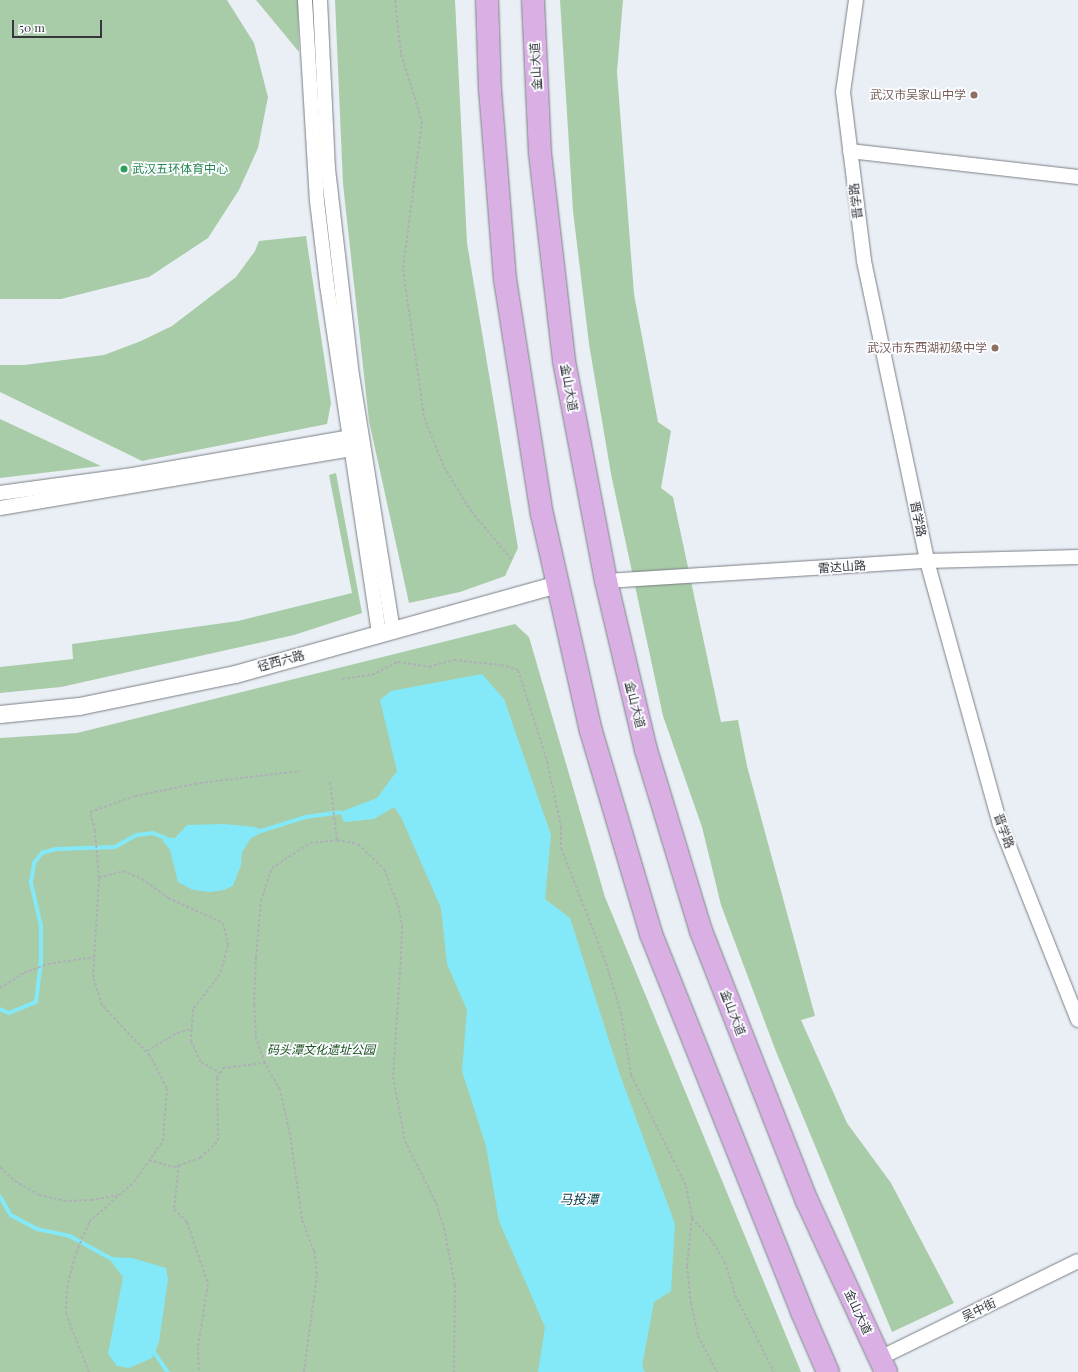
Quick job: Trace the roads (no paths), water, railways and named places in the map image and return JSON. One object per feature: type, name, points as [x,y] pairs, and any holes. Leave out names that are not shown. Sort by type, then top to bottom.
[{"type":"main road","points":[[487,0],[490,89],[505,279],[542,514],[591,731],[651,934],[796,1297],[828,1372]]},
{"type":"main road","name":"金山大道","points":[[533,0],[540,154],[564,362],[606,581],[646,750],[701,931],[807,1201],[883,1365]]},
{"type":"street","points":[[305,0],[317,201],[386,632]]},
{"type":"street","points":[[320,0],[328,169],[352,375],[356,443]]},
{"type":"street","name":"晋学路","points":[[856,0],[843,92],[850,151],[864,261],[927,561],[1000,824],[1078,1020]]},
{"type":"street","points":[[850,151],[1078,177]]},
{"type":"street","points":[[0,493],[133,476],[356,443]]},
{"type":"street","points":[[0,508],[356,443]]},
{"type":"street","name":"雷达山路","points":[[606,581],[927,561],[1078,557]]},
{"type":"street","name":"径西六路","points":[[0,714],[79,706],[235,674],[558,584]]},
{"type":"street","name":"吴中街","points":[[883,1365],[1078,1261]]},
{"type":"water","name":"马投潭","points":[[482,674],[504,699],[551,835],[545,899],[570,918],[619,1072],[675,1224],[671,1291],[654,1302],[642,1366],[645,1372],[538,1372],[545,1327],[499,1221],[486,1146],[462,1071],[467,1010],[447,964],[441,908],[401,817],[394,807],[374,819],[344,822],[340,812],[377,798],[397,771],[380,700],[391,691]]},
{"type":"water","points":[[224,824],[255,827],[265,831],[251,838],[242,852],[241,865],[233,886],[224,890],[210,892],[193,890],[178,882],[170,850],[163,841],[164,837],[175,838],[187,825]]},
{"type":"water","points":[[108,1257],[132,1258],[166,1268],[168,1279],[159,1342],[152,1358],[129,1368],[117,1366],[108,1354],[123,1277]]},
{"type":"waterway","points":[[261,831],[306,817],[340,812]]},
{"type":"waterway","points":[[0,1009],[9,1013],[36,1002],[41,964],[41,926],[31,883],[34,863],[42,853],[56,849],[115,847],[137,835],[153,833],[168,839]]},
{"type":"waterway","points":[[0,1196],[11,1215],[37,1229],[70,1236],[112,1259]]},
{"type":"waterway","points":[[153,1350],[168,1372]]},
{"type":"place","name":"武汉市吴家山中学","points":[[974,95]]},
{"type":"place","name":"武汉五环体育中心","points":[[124,169]]},
{"type":"place","name":"武汉市东西湖初级中学","points":[[995,348]]},
{"type":"park label","name":"码头潭文化遗址公园","points":[[321,1050]]}]
